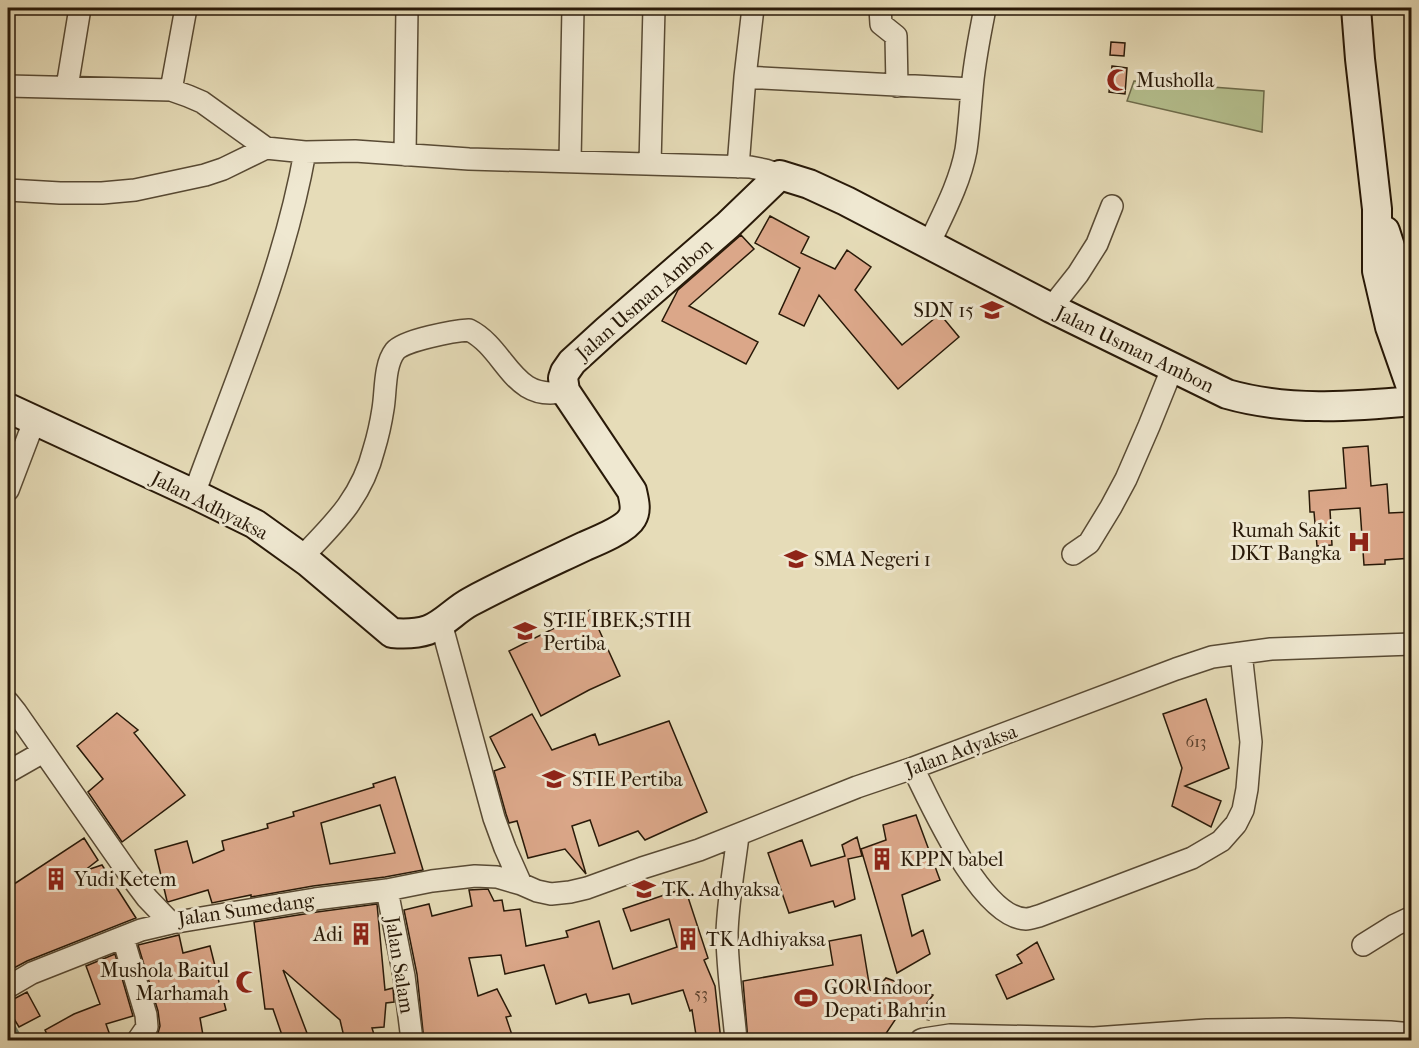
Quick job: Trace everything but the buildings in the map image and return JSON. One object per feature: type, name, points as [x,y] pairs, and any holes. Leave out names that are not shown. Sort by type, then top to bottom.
[{"type":"street","points":[[67,87],[80,8]]},
{"type":"street","points":[[171,90],[186,8]]},
{"type":"street","points":[[405,155],[407,8]]},
{"type":"street","points":[[570,161],[573,8]]},
{"type":"street","points":[[650,164],[654,8]]},
{"type":"street","points":[[738,166],[753,8]]},
{"type":"street","points":[[880,8],[881,24],[896,36],[897,86]]},
{"type":"street","points":[[929,244],[946,209],[966,150],[972,89],[985,8]]},
{"type":"street","points":[[1356,8],[1377,209],[1377,271],[1390,327],[1412,390]]},
{"type":"street","points":[[745,77],[972,89]]},
{"type":"street","points":[[8,86],[171,90],[202,102],[266,148],[206,175],[135,190],[102,193],[8,190]]},
{"type":"street","name":"Jalan Usman Ambon","points":[[266,148],[305,152],[355,152],[469,159],[738,166],[765,170],[810,184],[846,201],[1172,369],[1227,394],[1271,404],[1306,406],[1412,401]]},
{"type":"street","points":[[194,494],[268,294],[299,186],[305,152]]},
{"type":"street","name":"Jalan Usman Ambon","points":[[565,391],[564,372],[572,362],[728,225],[780,175]]},
{"type":"street","points":[[1052,308],[1097,244],[1112,206]]},
{"type":"street","points":[[1377,209],[1397,268],[1412,323]]},
{"type":"street","points":[[302,557],[344,512],[364,480],[374,451],[388,368],[393,354],[404,345],[429,338],[469,330],[490,346],[516,379],[524,385],[544,394],[565,391],[632,491],[635,510],[632,519],[624,526],[459,608],[435,626],[494,818],[521,884]]},
{"type":"street","points":[[1073,554],[1089,543],[1126,479],[1172,369]]},
{"type":"street","name":"Jalan Adhyaksa","points":[[8,408],[255,524],[302,557],[392,633],[417,633],[435,626]]},
{"type":"street","points":[[8,490],[35,420]]},
{"type":"street","name":"Jalan Adyaksa","points":[[521,884],[551,894],[587,888],[738,836],[819,802],[1212,657],[1271,649],[1412,644]]},
{"type":"street","points":[[913,768],[957,852],[980,888],[997,906],[1010,915],[1026,919],[1039,916],[1192,858],[1221,841],[1236,824],[1243,810],[1247,789],[1251,742],[1241,653]]},
{"type":"street","name":"Jalan Sumedang","points":[[8,702],[135,882],[171,923],[475,876],[497,877],[521,884]]},
{"type":"street","points":[[8,772],[44,752]]},
{"type":"street","points":[[736,1041],[728,972],[727,932],[738,836]]},
{"type":"street","name":"Jalan Salam","points":[[387,890],[404,976],[412,1041]]},
{"type":"street","points":[[1363,945],[1412,917]]},
{"type":"street","points":[[8,987],[32,973],[141,930],[171,923]]},
{"type":"street","points":[[123,938],[146,1015],[147,1027],[138,1041]]},
{"type":"street","points":[[921,1041],[950,1035],[1094,1038],[1207,1030],[1276,1029],[1379,1031],[1411,1036]]},
{"type":"green space","points":[[1134,81],[1264,91],[1262,132],[1127,101]]},
{"type":"waterway","points":[[8,1018],[21,1040]]},
{"type":"place","name":"Musholla","points":[[1118,80]]},
{"type":"place","name":"SDN 15","points":[[992,310]]},
{"type":"place","name":"Rumah Sakit DKT Bangka","points":[[1359,542]]},
{"type":"place","name":"SMA Negeri 1","points":[[796,559]]},
{"type":"place","name":"STIE IBEK;STIH Pertiba","points":[[525,631]]},
{"type":"place","name":"STIE Pertiba","points":[[554,779]]},
{"type":"place","name":"KPPN babel","points":[[882,859]]},
{"type":"place","name":"Yudi Ketem","points":[[56,879]]},
{"type":"place","name":"TK. Adhyaksa","points":[[644,889]]},
{"type":"place","name":"Adi","points":[[361,934]]},
{"type":"place","name":"TK Adhiyaksa","points":[[688,939]]},
{"type":"place","name":"Mushola Baitul Marhamah","points":[[247,982]]},
{"type":"place","name":"GOR Indoor Depati Bahrin","points":[[806,998]]}]
